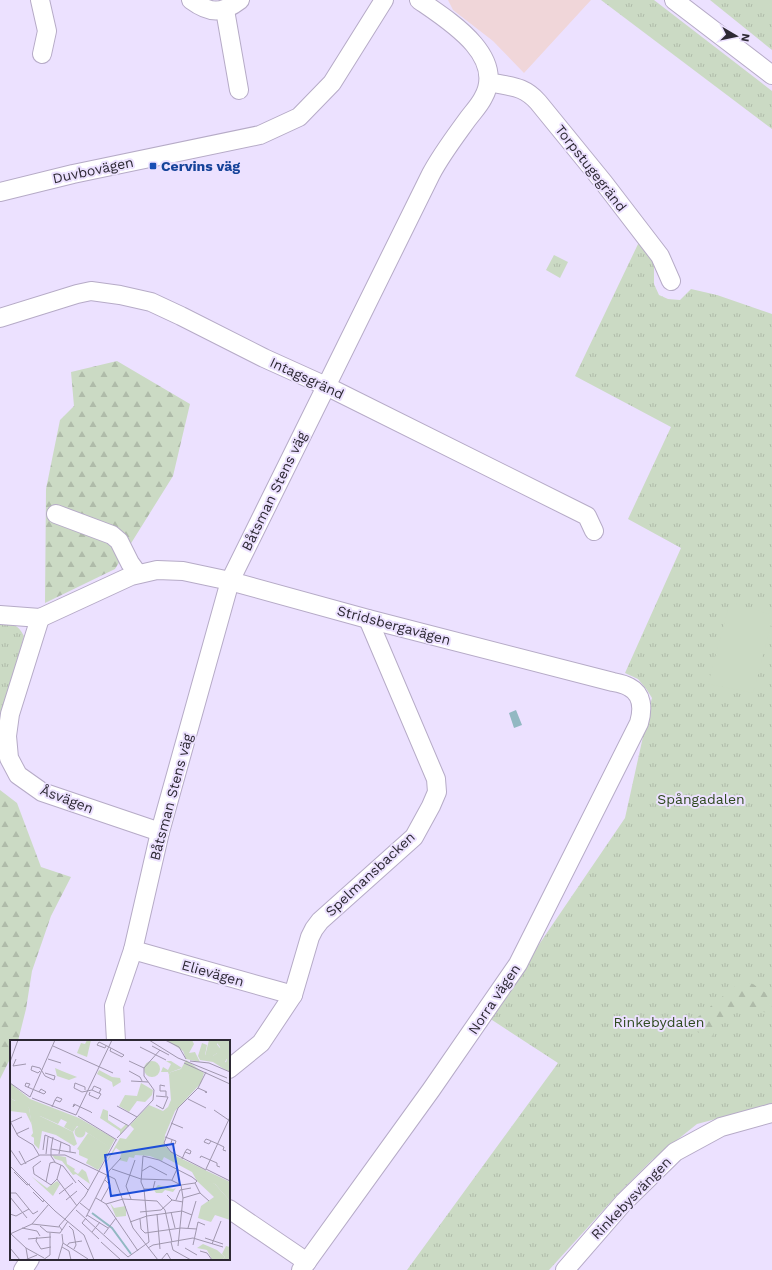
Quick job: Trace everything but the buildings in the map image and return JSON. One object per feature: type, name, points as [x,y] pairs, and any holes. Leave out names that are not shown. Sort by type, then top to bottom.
[{"type":"street","points":[[40,0],[47,31],[42,54]]},
{"type":"street","points":[[191,0],[201,7],[214,10],[225,10],[240,0]]},
{"type":"street","name":"Duvbovägen","points":[[0,192],[73,174],[260,135],[299,117],[332,83],[384,0]]},
{"type":"street","points":[[419,0],[468,38],[481,52],[486,64],[489,82]]},
{"type":"street","points":[[674,0],[772,75]]},
{"type":"street","points":[[225,10],[239,90]]},
{"type":"street","name":"Torpstugegränd","points":[[489,82],[520,88],[531,95],[538,102],[604,183],[660,256],[671,281]]},
{"type":"street","name":"Båtsman Stens väg","points":[[116,1040],[114,1006],[133,950],[160,832],[230,581],[441,154],[483,97],[489,82]]},
{"type":"street","name":"Intagsgränd","points":[[0,318],[91,291],[120,295],[151,302],[264,358],[326,386],[587,516],[594,531]]},
{"type":"street","points":[[56,514],[112,534],[119,541],[130,564],[138,574]]},
{"type":"street","name":"Stridsbergavägen","points":[[0,615],[40,618],[131,576],[157,570],[183,571],[230,581],[368,619],[629,686],[637,693],[641,703]]},
{"type":"street","name":"Åsvägen","points":[[40,618],[10,714],[7,736],[9,758],[18,775],[42,792],[160,832]]},
{"type":"street","name":"Spelmansbacken","points":[[230,1068],[262,1043],[293,995],[310,937],[314,929],[320,921],[414,837],[437,792],[436,779],[368,619]]},
{"type":"street","name":"Norra vägen","points":[[304,1266],[431,1090],[518,964],[639,723],[642,713],[641,703]]},
{"type":"street","name":"Elievägen","points":[[133,950],[293,995]]},
{"type":"street","name":"Rinkebysvängen","points":[[565,1270],[624,1202],[675,1152],[721,1127],[772,1113]]},
{"type":"street","points":[[230,1210],[304,1266]]},
{"type":"street","points":[[23,1270],[29,1260]]},
{"type":"shaded area","points":[[448,0],[591,0],[524,73],[493,41],[453,10]]},
{"type":"shaded area","points":[[516,710],[522,725],[514,728],[509,713]]},
{"type":"green space","points":[[601,0],[654,0],[772,91],[772,129]]},
{"type":"green space","points":[[710,0],[772,1],[772,50]]},
{"type":"green space","points":[[750,0],[772,0],[772,17]]},
{"type":"green space","points":[[639,242],[652,255],[654,284],[659,295],[668,299],[680,300],[691,289],[717,295],[772,314],[772,1104],[697,1124],[652,1160],[618,1194],[549,1270],[407,1270],[558,1063],[489,1018],[625,818],[652,698],[638,679],[625,673],[681,548],[628,519],[671,427],[575,376]]},
{"type":"green space","points":[[554,255],[568,262],[560,278],[546,270]]},
{"type":"green space","points":[[117,361],[190,404],[173,476],[115,569],[45,603],[46,489],[60,420],[74,406],[71,372]]},
{"type":"green space","points":[[730,602],[772,615],[772,621],[753,693],[708,684]]},
{"type":"green space","points":[[0,624],[9,624],[17,627],[24,636],[0,722]]},
{"type":"green space","points":[[0,790],[17,803],[41,867],[71,877],[51,916],[32,971],[26,1009],[18,1040],[10,1040],[10,1059],[0,1079]]},
{"type":"green space","points":[[741,981],[753,984],[772,997],[772,1015],[751,1007],[725,1015],[710,1039],[687,1026]]},
{"type":"place","name":"Cervins väg","points":[[153,166]]},
{"type":"park label","name":"Spångadalen","points":[[701,799]]},
{"type":"park label","name":"Rinkebydalen","points":[[659,1022]]}]
